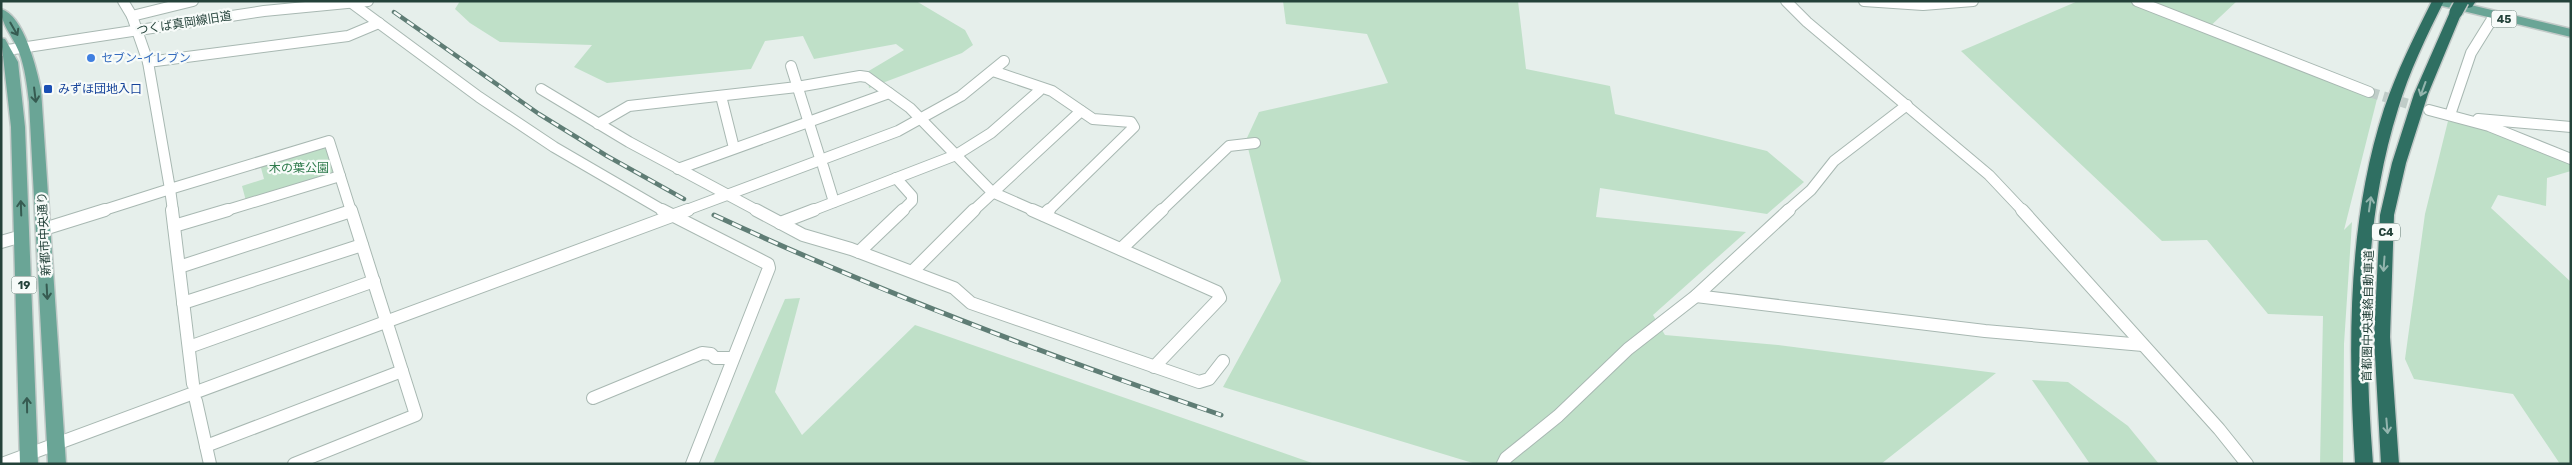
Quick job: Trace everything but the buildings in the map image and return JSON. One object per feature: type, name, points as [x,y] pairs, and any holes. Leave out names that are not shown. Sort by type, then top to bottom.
[{"type":"highway","name":"首都圏中央連絡自動車道","points":[[2364,464],[2360,405],[2360,323],[2363,264],[2370,202],[2384,130],[2405,70],[2434,2]]},
{"type":"highway","name":"首都圏中央連絡自動車道","points":[[2390,464],[2382,337],[2388,215],[2399,163],[2434,57],[2463,6]]},
{"type":"main road","name":"45","points":[[2434,2],[2571,33]]},
{"type":"main road","name":"新都市中央通り","points":[[1,12],[10,22],[25,48],[33,79],[36,102],[57,464]]},
{"type":"main road","name":"新都市中央通り","points":[[3,48],[12,62],[15,86],[29,459]]},
{"type":"street","points":[[123,1],[139,30],[148,62],[170,189],[193,384]]},
{"type":"street","points":[[132,16],[194,1]]},
{"type":"street","name":"つくば真岡線旧道","points":[[3,48],[25,48],[264,11],[368,1]]},
{"type":"street","points":[[1786,1],[1807,22],[1989,175],[2070,261],[2247,464]]},
{"type":"street","points":[[1864,1],[1922,5],[1973,1]]},
{"type":"street","points":[[2138,1],[2369,92]]},
{"type":"street","points":[[350,2],[479,97],[554,147],[673,216],[769,266],[692,464]]},
{"type":"street","points":[[2450,115],[2471,53],[2494,16]]},
{"type":"street","points":[[148,62],[348,36],[379,23]]},
{"type":"street","points":[[2,464],[29,459],[56,444],[882,138],[922,119],[967,93],[1004,61]]},
{"type":"street","points":[[791,66],[834,202]]},
{"type":"street","points":[[993,71],[1052,91],[1093,119],[1131,122],[1134,127],[1044,215]]},
{"type":"street","points":[[598,124],[629,106],[797,87],[860,76],[867,77],[922,119],[992,192],[1218,292],[1220,298],[1154,367]]},
{"type":"street","points":[[542,89],[598,124],[804,235],[913,271],[954,288],[971,303],[1199,382],[1209,379],[1223,361]]},
{"type":"street","points":[[780,223],[956,155],[991,133],[1039,91]]},
{"type":"street","points":[[678,168],[889,93]]},
{"type":"street","points":[[721,96],[734,148]]},
{"type":"street","points":[[1503,464],[1506,458],[1558,416],[1628,349],[1696,296],[1745,248],[1811,190],[1834,161],[1908,105]]},
{"type":"street","points":[[2429,110],[2468,119],[2571,127]]},
{"type":"street","points":[[913,271],[992,192],[1081,111]]},
{"type":"street","points":[[2468,119],[2571,159]]},
{"type":"street","points":[[44,229],[329,141],[416,415],[294,464]]},
{"type":"street","points":[[1121,249],[1229,146],[1255,143]]},
{"type":"street","points":[[174,226],[340,176]]},
{"type":"street","points":[[859,252],[912,201],[912,196],[896,178]]},
{"type":"street","points":[[179,267],[351,211]]},
{"type":"street","points":[[1,242],[22,236]]},
{"type":"street","points":[[183,303],[362,245]]},
{"type":"street","points":[[189,347],[374,282]]},
{"type":"street","points":[[1696,296],[1985,331],[2143,345]]},
{"type":"street","points":[[592,398],[702,353],[711,354],[715,358],[733,358]]},
{"type":"street","points":[[206,446],[402,370]]},
{"type":"street","points":[[196,400],[210,464]]},
{"type":"green space","points":[[460,1],[916,1],[965,30],[973,45],[962,53],[869,88],[867,72],[904,50],[896,44],[814,59],[803,36],[765,41],[751,69],[607,83],[574,67],[592,45],[500,42],[470,23],[455,9]]},
{"type":"green space","points":[[1283,1],[1518,1],[1526,69],[1610,86],[1615,114],[1767,151],[1804,182],[1767,214],[1600,188],[1596,217],[1746,232],[1653,315],[1665,335],[1778,345],[1996,373],[1881,464],[1476,464],[1223,387],[1281,281],[1246,140],[1259,112],[1388,83],[1367,34],[1286,24]]},
{"type":"green space","points":[[2078,1],[2237,1],[2204,32],[2377,99],[2344,230],[2352,222],[2344,344],[2343,464],[2320,464],[2323,316],[2268,314],[2207,240],[2162,241],[1961,51]]},
{"type":"green space","points":[[2448,121],[2482,128],[2571,164],[2571,171],[2547,178],[2546,206],[2498,195],[2491,208],[2571,282],[2571,464],[2560,464],[2513,394],[2414,379],[2405,359],[2425,214]]},
{"type":"green space","name":"木の葉公園","points":[[326,145],[334,171],[330,174],[246,201],[242,186],[264,179],[260,164]]},
{"type":"green space","points":[[800,298],[775,392],[802,435],[915,325],[1315,464],[713,464],[785,299]]},
{"type":"green space","points":[[2032,380],[2068,382],[2128,426],[2159,464],[2090,464]]},
{"type":"tunnel","points":[[2369,92],[2425,109]]},
{"type":"railway","points":[[394,12],[539,114],[607,156],[684,199]]},
{"type":"railway","points":[[714,215],[902,297],[965,322],[1092,370],[1221,415]]},
{"type":"place","name":"セブン-イレブン","points":[[91,58]]},
{"type":"place","name":"みずほ団地入口","points":[[48,89]]}]
